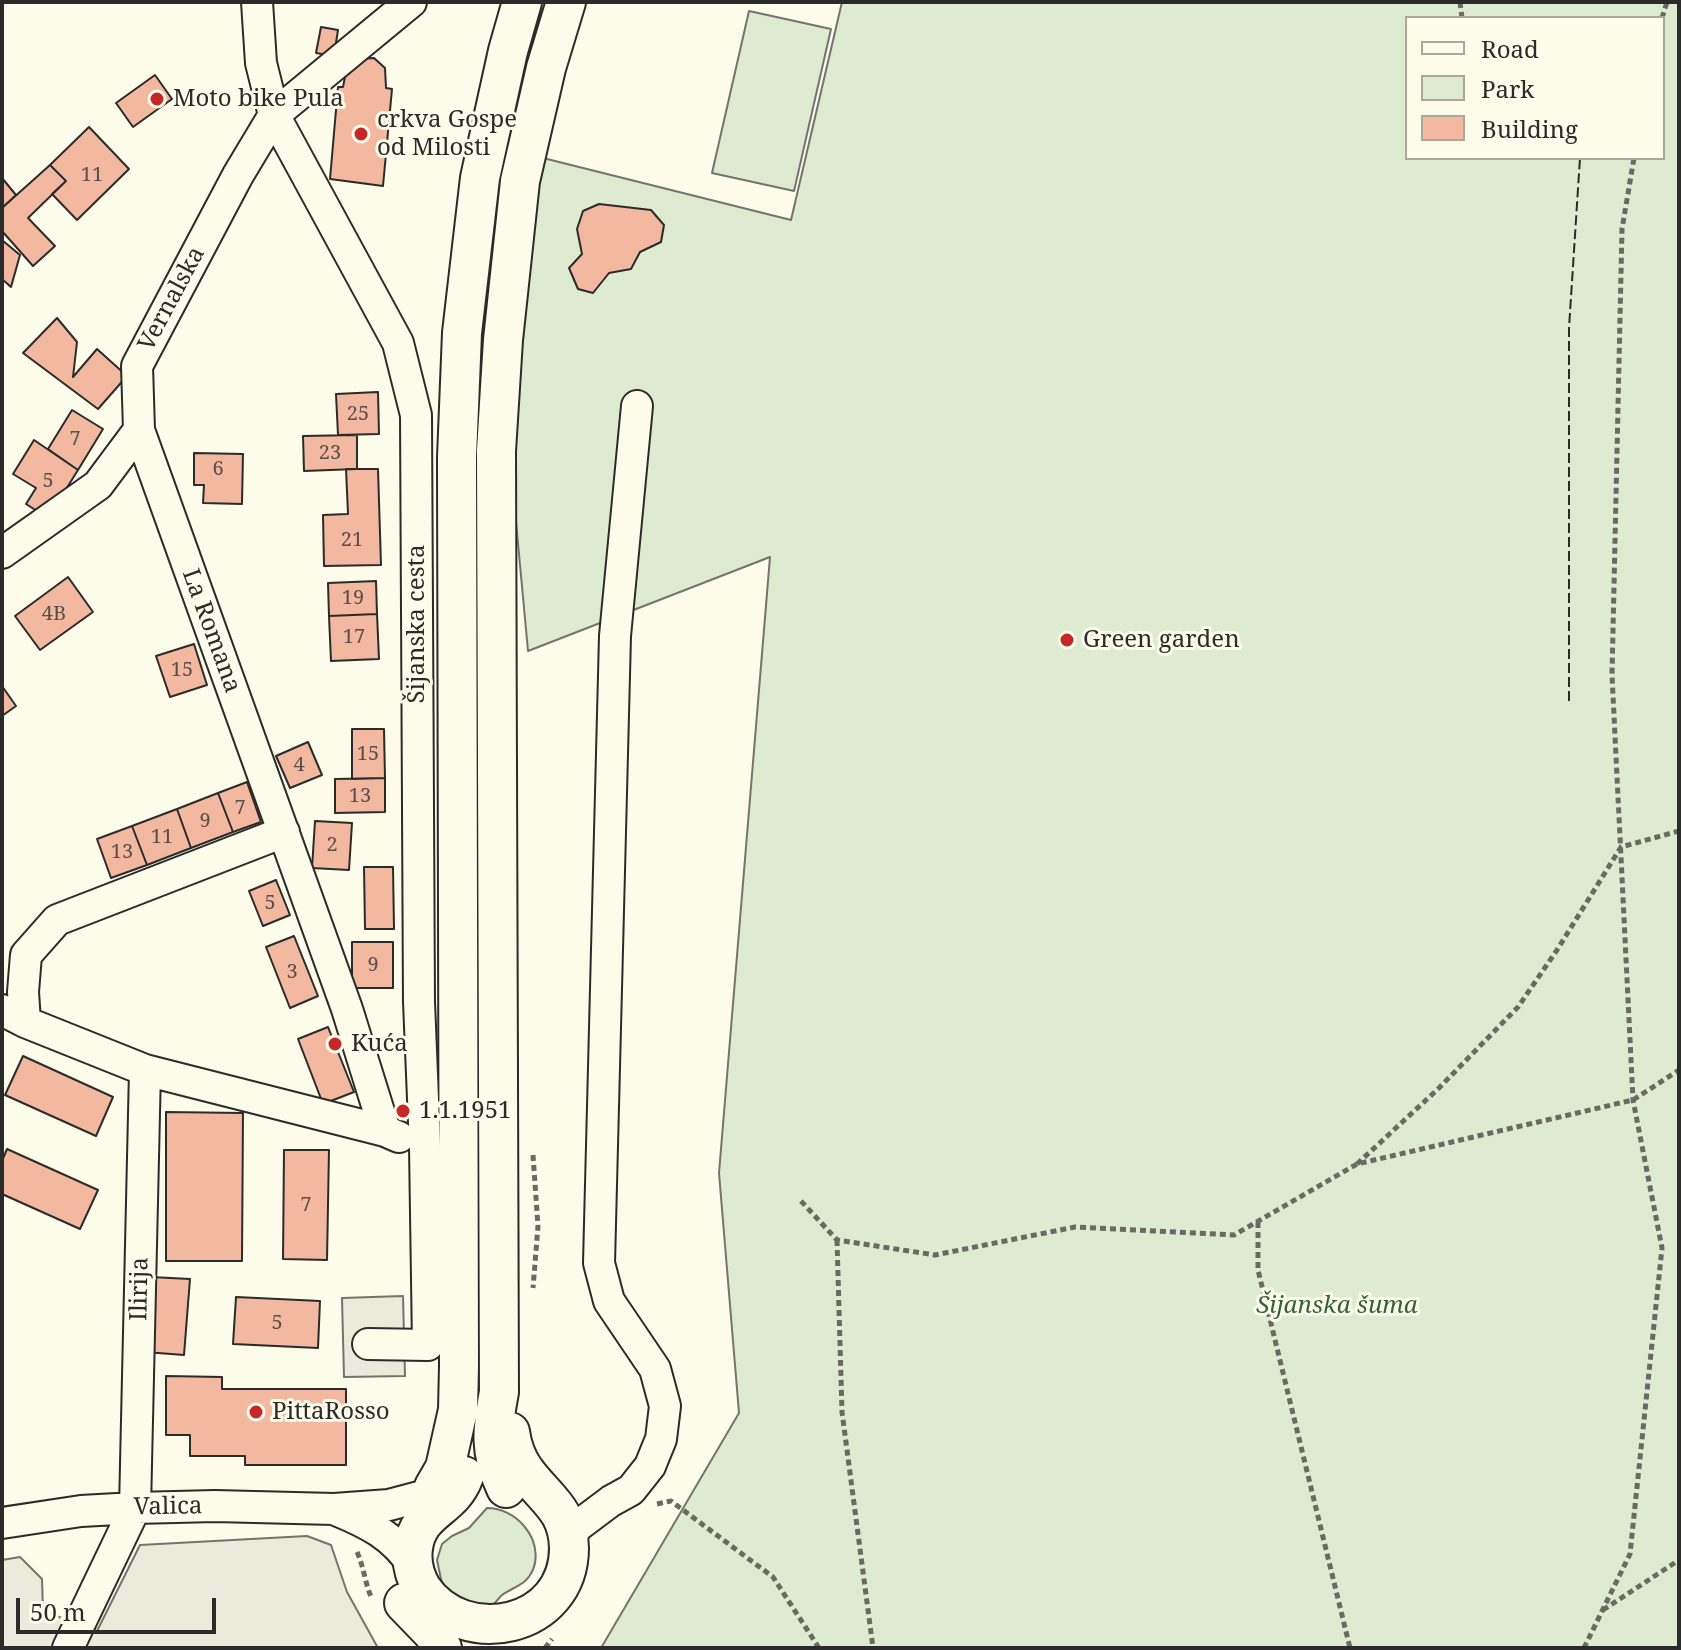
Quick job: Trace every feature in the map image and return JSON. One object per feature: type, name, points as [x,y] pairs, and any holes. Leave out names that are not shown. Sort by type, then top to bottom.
[{"type":"main road","points":[[439,1487],[458,1410],[457,457],[462,333],[480,178],[522,2]]},
{"type":"main road","points":[[509,1636],[507,1612],[533,1587],[543,1572],[547,1555],[539,1521],[529,1507],[499,1392],[496,451],[503,340],[520,181],[546,68],[566,2]]},
{"type":"main road","points":[[484,1480],[525,1489],[560,1513],[569,1546],[562,1581],[540,1609],[509,1636],[473,1626],[449,1637],[407,1607],[398,1592],[390,1557],[402,1553],[398,1523],[407,1509],[439,1487],[484,1480]]},
{"type":"street","points":[[257,2],[261,63],[274,115],[411,2]]},
{"type":"street","name":"Vernalska","points":[[139,430],[137,366],[238,175],[274,115]]},
{"type":"street","name":"Šijanska cesta","points":[[274,115],[398,343],[416,415],[419,1002],[428,1345],[368,1344]]},
{"type":"street","points":[[569,1546],[575,1528],[628,1499],[650,1466],[661,1439],[665,1406],[655,1369],[609,1301],[599,1263],[615,636],[637,406]]},
{"type":"street","points":[[2,553],[98,485],[139,430]]},
{"type":"street","name":"La Romana","points":[[139,430],[347,1009],[385,1131]]},
{"type":"street","points":[[284,832],[57,920],[26,955],[23,992],[13,1016],[145,1070],[385,1131],[425,1147]]},
{"type":"street","name":"Ilirija","points":[[135,1508],[145,1070]]},
{"type":"street","name":"Valica","points":[[2,1523],[81,1511],[135,1508],[215,1506],[334,1509],[389,1505],[439,1487]]},
{"type":"street","points":[[525,1489],[573,1499],[628,1499]]},
{"type":"street","points":[[68,1648],[135,1508]]},
{"type":"street","name":"Valica","points":[[334,1509],[363,1521],[402,1553]]},
{"type":"path","points":[[1584,1648],[1630,1554],[1662,1248],[1633,1100],[1612,675],[1622,229],[1634,160]]},
{"type":"path","points":[[801,1201],[837,1240],[935,1255],[1075,1227],[1234,1235],[1357,1164],[1438,1089],[1518,1007],[1621,847],[1679,831]]},
{"type":"path","points":[[1357,1164],[1633,1100],[1679,1070]]},
{"type":"path","points":[[532,1303],[538,1226],[533,1153]]},
{"type":"path","points":[[1258,1221],[1258,1270],[1350,1648]]},
{"type":"path","points":[[837,1240],[842,1412],[873,1648]]},
{"type":"path","points":[[628,1499],[671,1501],[773,1577],[819,1648]]},
{"type":"path","points":[[354,1546],[373,1601]]},
{"type":"path","points":[[1602,1610],[1679,1560]]},
{"type":"green space","name":"Šijanska šuma","points":[[842,2],[1679,2],[1679,1648],[601,1648],[739,1413],[719,1173],[770,557],[528,651],[508,436],[511,325],[543,158],[791,220]]},
{"type":"green space","points":[[749,11],[831,29],[794,191],[712,173]]},
{"type":"green space","points":[[487,1508],[512,1515],[520,1522],[529,1532],[536,1554],[533,1569],[524,1582],[502,1595],[490,1609],[453,1598],[442,1584],[437,1560],[442,1544],[469,1528]]},
{"type":"shaded area","points":[[403,1296],[405,1376],[344,1377],[342,1298]]},
{"type":"shaded area","points":[[307,1536],[331,1545],[347,1592],[378,1648],[2,1648],[2,1560],[20,1557],[42,1579],[43,1611],[97,1631],[140,1545]]},
{"type":"building","points":[[321,27],[338,30],[334,56],[316,53]]},
{"type":"building","name":"crkva Gospe od Milosti","points":[[374,58],[385,68],[386,88],[392,89],[383,186],[330,179],[338,87],[343,87],[347,67],[359,59]]},
{"type":"building","points":[[155,75],[172,99],[133,127],[116,103]]},
{"type":"building","points":[[89,127],[129,169],[77,220],[52,194],[66,181],[50,165]]},
{"type":"building","points":[[50,165],[66,181],[28,218],[55,246],[33,266],[2,231],[2,208]]},
{"type":"building","points":[[2,178],[16,195],[2,208]]},
{"type":"building","points":[[599,204],[651,210],[664,225],[661,242],[640,252],[631,269],[609,273],[593,293],[578,289],[569,268],[582,254],[577,229],[583,211]]},
{"type":"building","points":[[2,240],[20,255],[11,287],[2,279]]},
{"type":"building","points":[[57,318],[77,342],[73,377],[97,349],[127,376],[98,409],[23,353]]},
{"type":"building","points":[[378,392],[379,434],[338,435],[336,394]]},
{"type":"building","points":[[72,410],[103,429],[78,470],[48,449]]},
{"type":"building","points":[[357,435],[357,469],[304,471],[303,436]]},
{"type":"building","points":[[34,440],[78,470],[48,518],[26,504],[36,488],[13,474]]},
{"type":"building","points":[[194,453],[243,454],[242,504],[203,503],[204,485],[194,485]]},
{"type":"building","points":[[346,469],[378,469],[381,565],[324,566],[323,515],[348,514]]},
{"type":"building","points":[[68,577],[93,612],[40,650],[15,616]]},
{"type":"building","points":[[376,581],[377,614],[329,616],[328,583]]},
{"type":"building","points":[[377,614],[379,659],[331,661],[329,616]]},
{"type":"building","points":[[194,644],[207,685],[170,697],[156,656]]},
{"type":"building","points":[[2,686],[16,706],[2,716]]},
{"type":"building","points":[[352,729],[384,729],[385,778],[352,779]]},
{"type":"building","points":[[308,742],[322,775],[290,788],[276,756]]},
{"type":"building","points":[[385,778],[385,812],[335,813],[335,779]]},
{"type":"building","points":[[247,782],[261,822],[233,832],[218,793]]},
{"type":"building","points":[[218,793],[233,832],[191,848],[177,809]]},
{"type":"building","points":[[177,809],[191,848],[147,865],[132,826]]},
{"type":"building","points":[[315,821],[352,823],[349,870],[312,868]]},
{"type":"building","points":[[132,826],[147,865],[111,878],[97,839]]},
{"type":"building","points":[[364,867],[393,867],[394,929],[365,929]]},
{"type":"building","points":[[276,880],[290,915],[263,926],[249,891]]},
{"type":"building","points":[[294,936],[318,996],[290,1008],[266,947]]},
{"type":"building","points":[[352,942],[393,942],[393,988],[352,988]]},
{"type":"building","points":[[328,1027],[354,1092],[323,1104],[298,1039]]},
{"type":"building","points":[[23,1056],[113,1097],[96,1136],[5,1095]]},
{"type":"building","points":[[166,1112],[243,1113],[242,1261],[166,1261]]},
{"type":"building","points":[[7,1149],[98,1190],[80,1229],[2,1194],[2,1161]]},
{"type":"building","points":[[284,1150],[329,1150],[327,1260],[283,1259]]},
{"type":"building","points":[[151,1277],[190,1279],[184,1355],[145,1352]]},
{"type":"building","points":[[236,1297],[320,1301],[318,1348],[233,1344]]},
{"type":"building","name":"PittaRosso","points":[[166,1376],[222,1377],[222,1389],[346,1389],[346,1465],[245,1465],[245,1456],[190,1456],[190,1435],[166,1435]]},
{"type":"fence","points":[[1569,701],[1569,328],[1580,160]]},
{"type":"place","name":"Moto bike Pula","points":[[157,99]]},
{"type":"place","name":"crkva Gospe od Milosti","points":[[361,134]]},
{"type":"place","name":"Green garden","points":[[1067,640]]},
{"type":"place","name":"Kuća","points":[[335,1044]]},
{"type":"place","name":"1.1.1951","points":[[403,1111]]},
{"type":"place","name":"PittaRosso","points":[[256,1412]]}]
